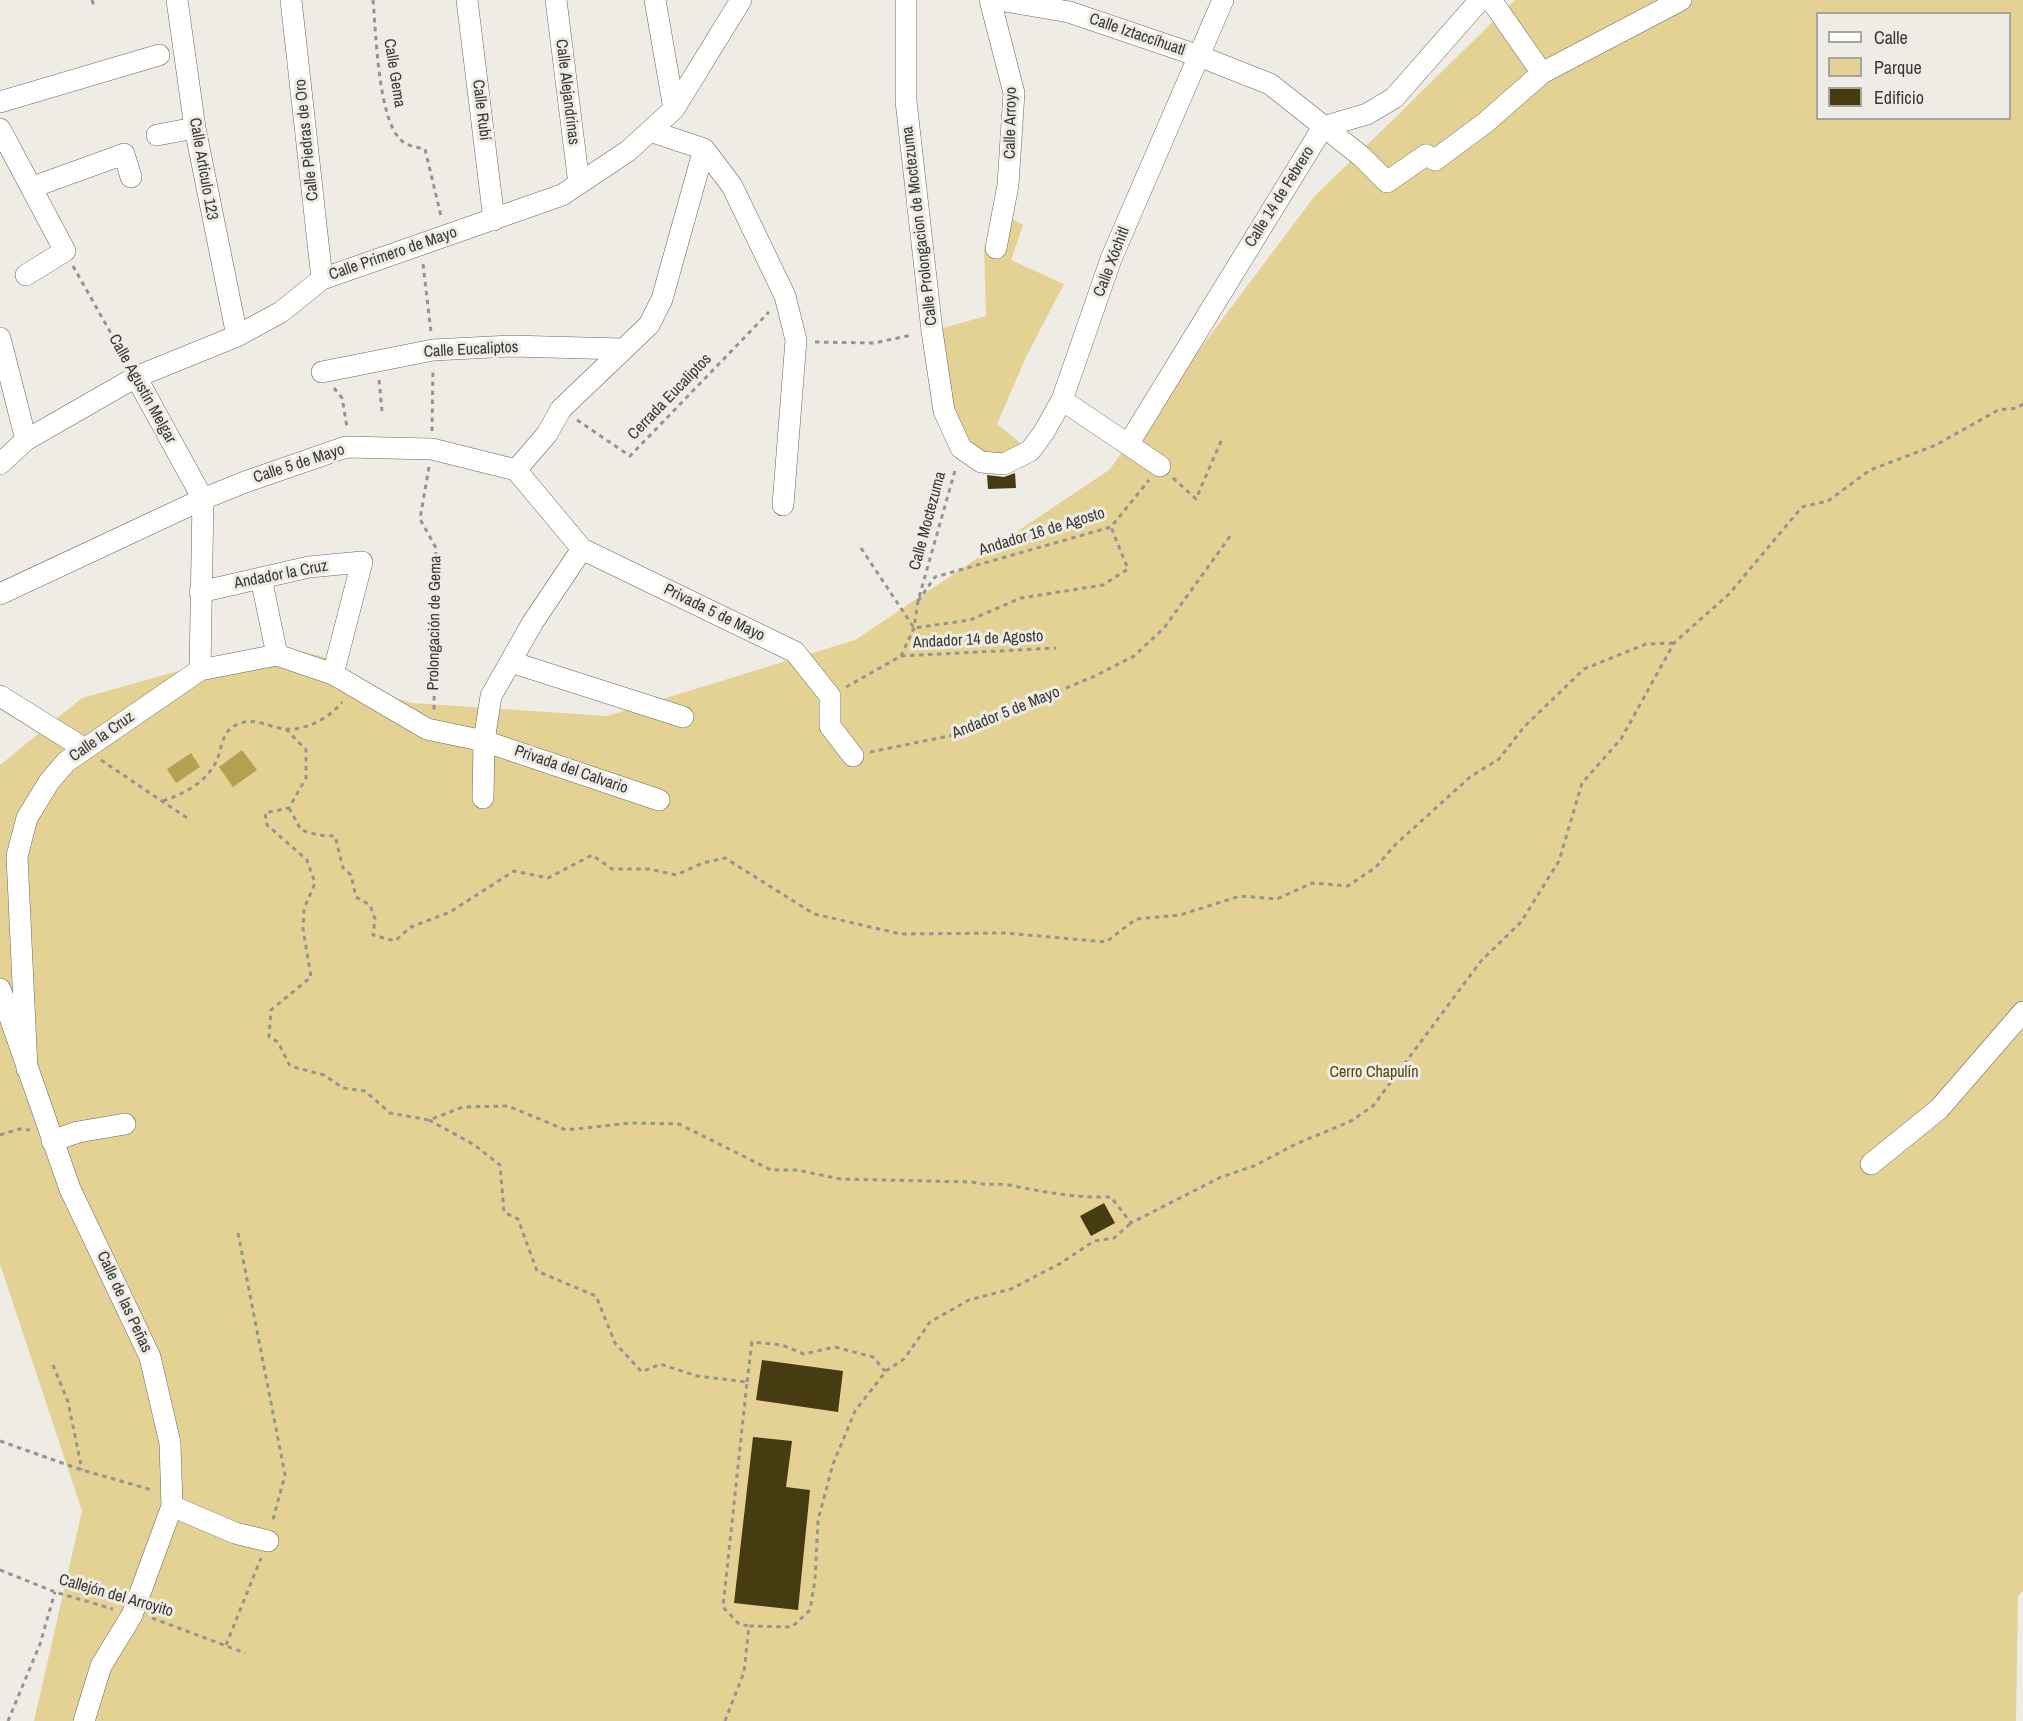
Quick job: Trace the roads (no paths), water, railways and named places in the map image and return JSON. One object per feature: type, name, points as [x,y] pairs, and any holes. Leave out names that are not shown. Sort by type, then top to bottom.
[{"type":"street","name":"Calle Artículo 123","points":[[177,0],[195,128],[237,336]]},
{"type":"street","name":"Calle Piedras de Oro","points":[[291,0],[322,279]]},
{"type":"street","name":"Calle Rubí","points":[[467,0],[494,220]]},
{"type":"street","name":"Calle Alejandrinas","points":[[556,0],[579,184]]},
{"type":"street","points":[[655,0],[674,109]]},
{"type":"street","name":"Calle Primero de Mayo","points":[[0,464],[26,440],[136,377],[237,336],[281,312],[322,279],[562,195],[628,151],[674,109],[741,0]]},
{"type":"street","name":"Calle Prolongacion de Moctezuma","points":[[906,0],[906,101],[932,330],[944,411],[961,448]]},
{"type":"street","name":"Calle Arroyo","points":[[990,0],[1014,93],[1009,177],[996,248]]},
{"type":"street","name":"Calle Iztaccíhuatl","points":[[999,0],[1071,6],[1270,84],[1361,156],[1387,182],[1426,155],[1435,160],[1485,123],[1542,73]]},
{"type":"street","name":"Calle Xóchitl","points":[[961,448],[981,462],[1004,464],[1029,451],[1044,432],[1062,400],[1111,259],[1223,0]]},
{"type":"street","name":"Calle 14 de Febrero","points":[[1129,443],[1323,127],[1367,114],[1394,98],[1480,0]]},
{"type":"street","points":[[1491,0],[1542,73],[1681,0]]},
{"type":"street","points":[[0,102],[159,54]]},
{"type":"street","points":[[157,135],[195,128]]},
{"type":"street","points":[[0,129],[33,187],[64,251],[26,275]]},
{"type":"street","points":[[650,131],[704,149],[732,186],[784,296],[796,339],[783,505]]},
{"type":"street","points":[[483,798],[484,741],[491,696],[532,622],[582,549],[516,471],[547,434],[561,409],[649,325],[662,299],[704,149]]},
{"type":"street","points":[[33,187],[124,154],[131,177]]},
{"type":"street","points":[[0,338],[26,440]]},
{"type":"street","name":"Calle Eucaliptos","points":[[322,372],[433,350],[512,346],[622,349]]},
{"type":"street","name":"Calle Agustín Melgar","points":[[136,377],[203,499]]},
{"type":"street","points":[[1062,400],[1160,465]]},
{"type":"street","name":"Calle 5 de Mayo","points":[[0,594],[203,499],[346,447],[432,449],[516,471]]},
{"type":"street","points":[[200,670],[203,499]]},
{"type":"street","name":"Privada 5 de Mayo","points":[[582,549],[795,652],[830,696],[830,726],[853,756]]},
{"type":"street","name":"Andador la Cruz","points":[[201,592],[309,567],[362,562],[341,679]]},
{"type":"street","points":[[261,578],[278,655]]},
{"type":"street","name":"Calle la Cruz","points":[[27,1069],[17,856],[27,818],[49,782],[66,762],[200,670],[278,655],[341,679]]},
{"type":"street","points":[[511,662],[683,717]]},
{"type":"street","points":[[341,679],[434,730],[484,741]]},
{"type":"street","points":[[0,696],[85,749]]},
{"type":"street","name":"Privada del Calvario","points":[[484,741],[659,800]]},
{"type":"street","name":"Calle de las Peñas","points":[[0,989],[5,1023],[27,1069],[70,1188],[150,1356],[170,1443],[172,1506],[132,1615],[101,1666],[84,1721]]},
{"type":"street","points":[[1871,1164],[1939,1109],[2023,1012]]},
{"type":"street","points":[[50,1136],[116,1126]]},
{"type":"street","points":[[172,1506],[236,1533],[268,1541]]},
{"type":"park label","name":"Cerro Chapulín","points":[[1374,1073]]}]
